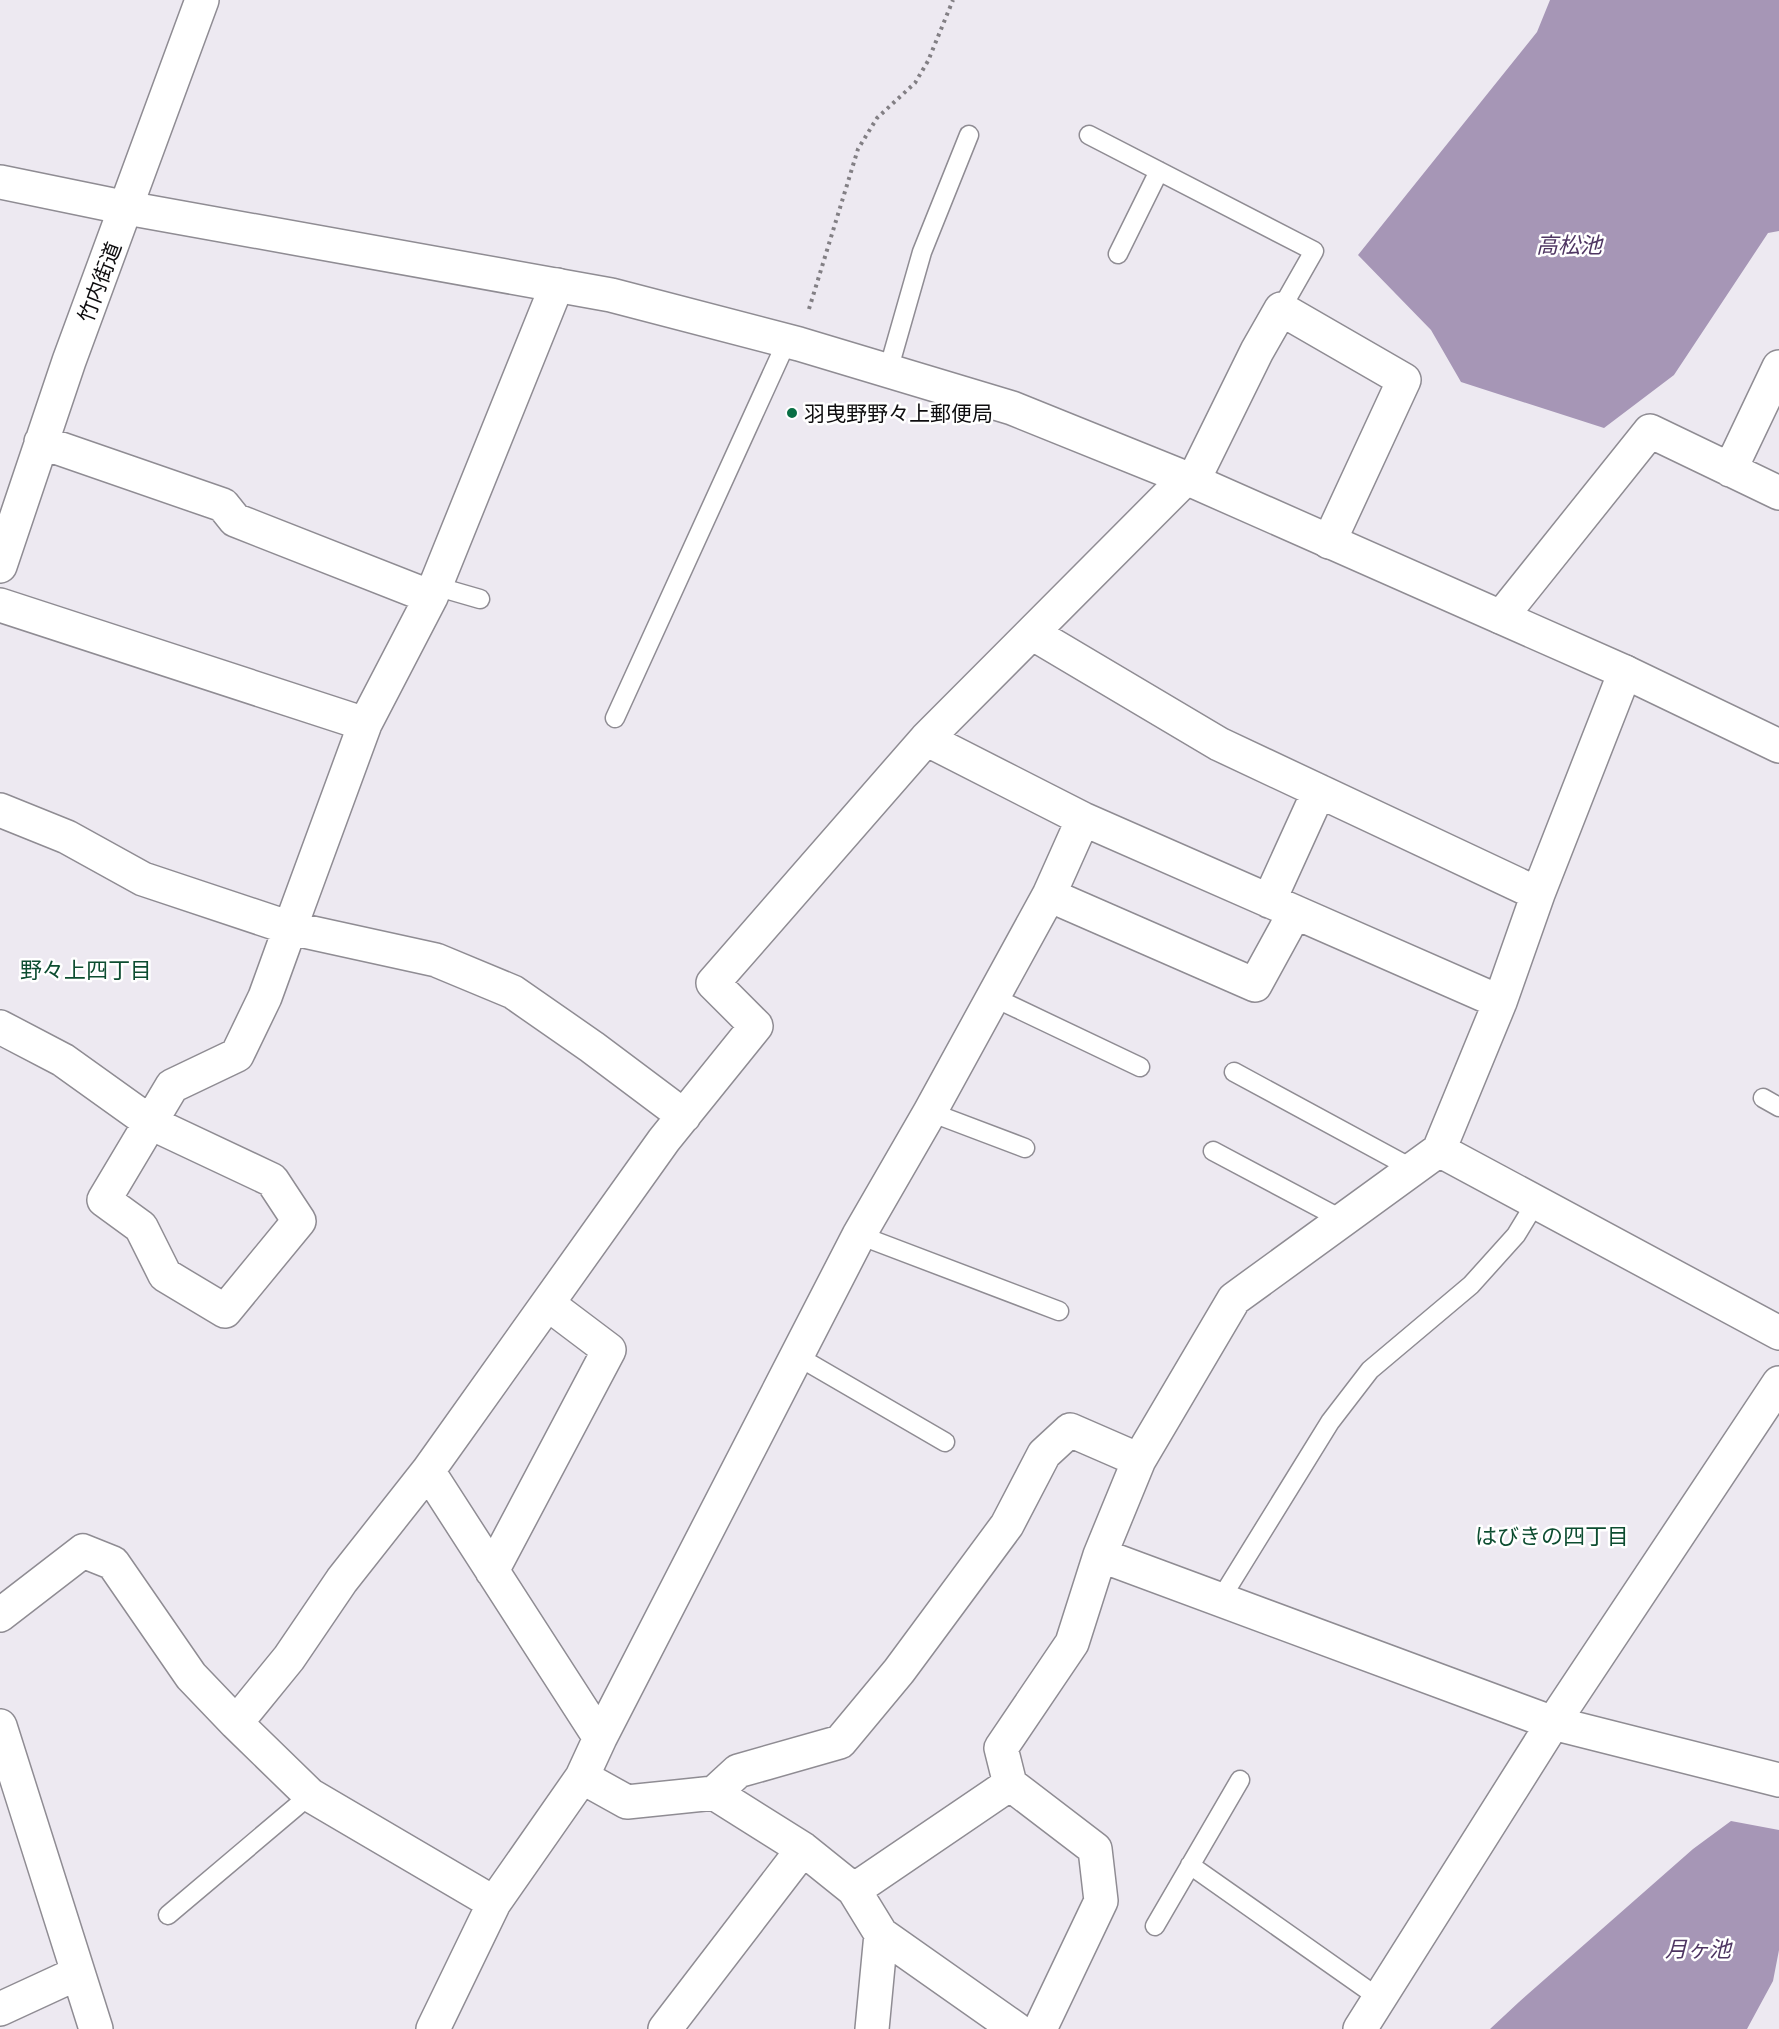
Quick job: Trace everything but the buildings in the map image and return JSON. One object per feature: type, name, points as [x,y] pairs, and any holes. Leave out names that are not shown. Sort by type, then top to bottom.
[{"type":"street","name":"竹内街道","points":[[0,566],[69,361],[202,0]]},
{"type":"street","points":[[0,182],[127,208],[611,295],[793,342],[1012,408],[1190,480],[1501,617],[1625,672],[1779,746]]},
{"type":"street","points":[[0,1027],[63,1060],[151,1123],[272,1180],[299,1221],[225,1311],[165,1275],[141,1227],[104,1200],[151,1123],[172,1086],[237,1055],[265,997],[365,724],[433,591],[557,285]]},
{"type":"street","points":[[236,1723],[289,1658],[342,1580],[428,1471],[664,1140],[756,1026],[713,983],[926,739],[1190,480],[1281,309],[1404,380],[1329,542]]},
{"type":"street","points":[[1730,470],[1779,367]]},
{"type":"street","points":[[1501,617],[1650,431],[1779,494]]},
{"type":"street","points":[[41,442],[223,505],[235,520],[433,591]]},
{"type":"street","points":[[0,605],[365,724]]},
{"type":"street","points":[[1032,633],[1219,744],[1538,894]]},
{"type":"street","points":[[1040,2029],[1101,1901],[1095,1849],[1010,1784],[1001,1748],[1072,1643],[1100,1555],[1139,1460],[1234,1299],[1439,1150],[1500,1002],[1538,894],[1625,672]]},
{"type":"street","points":[[926,739],[1083,819],[1500,1002]]},
{"type":"street","points":[[1049,895],[1255,985],[1319,791]]},
{"type":"street","points":[[0,810],[67,837],[143,879],[290,928],[436,960],[513,992],[592,1047],[684,1116]]},
{"type":"street","points":[[433,2029],[494,1904],[582,1777],[859,1235],[930,1112],[1049,895],[1083,819]]},
{"type":"street","points":[[1439,1150],[1779,1333]]},
{"type":"street","points":[[492,1571],[609,1350],[548,1304]]},
{"type":"street","points":[[1360,2029],[1553,1723],[1779,1383]]},
{"type":"street","points":[[582,1777],[627,1802],[714,1792],[738,1771],[840,1742],[898,1671],[1006,1525],[1044,1454],[1070,1430],[1139,1460]]},
{"type":"street","points":[[428,1471],[600,1738]]},
{"type":"street","points":[[0,1615],[83,1551],[113,1563],[191,1676],[310,1795],[494,1904]]},
{"type":"street","points":[[1100,1555],[1553,1723],[1779,1780]]},
{"type":"street","points":[[0,1726],[96,2029]]},
{"type":"street","points":[[854,1890],[1010,1784]]},
{"type":"street","points":[[714,1792],[803,1849],[854,1890],[881,1934],[1016,2029]]},
{"type":"street","points":[[665,2029],[803,1849]]},
{"type":"street","points":[[872,2029],[881,1934]]},
{"type":"street","points":[[0,2009],[78,1974]]},
{"type":"lane","points":[[888,371],[922,252],[969,135]]},
{"type":"lane","points":[[1089,135],[1314,251],[1281,309]]},
{"type":"lane","points":[[1118,254],[1159,171]]},
{"type":"lane","points":[[615,718],[793,342]]},
{"type":"lane","points":[[433,591],[480,599]]},
{"type":"lane","points":[[993,997],[1140,1067]]},
{"type":"lane","points":[[1234,1072],[1413,1169]]},
{"type":"lane","points":[[930,1112],[1025,1148]]},
{"type":"lane","points":[[1213,1151],[1343,1220]]},
{"type":"lane","points":[[1220,1600],[1330,1422],[1370,1370],[1471,1285],[1516,1235],[1536,1202]]},
{"type":"lane","points":[[859,1235],[1059,1311]]},
{"type":"lane","points":[[796,1356],[945,1442]]},
{"type":"lane","points":[[1155,1926],[1240,1780]]},
{"type":"lane","points":[[168,1915],[310,1795]]},
{"type":"lane","points":[[1190,1865],[1379,1998]]},
{"type":"path","points":[[793,342],[858,149],[877,118],[915,83],[928,61],[953,0]]},
{"type":"water","name":"高松池","points":[[1550,0],[1779,0],[1779,231],[1768,233],[1674,375],[1604,428],[1461,382],[1431,330],[1358,255],[1537,32]]},
{"type":"water","name":"月ヶ池","points":[[1731,1821],[1779,1830],[1779,1950],[1773,1981],[1747,2029],[1490,2029],[1693,1849]]},
{"type":"place","name":"羽曳野野々上郵便局","points":[[792,413]]},
{"type":"district","name":"野々上四丁目","points":[[86,970]]},
{"type":"district","name":"はびきの四丁目","points":[[1552,1536]]}]
